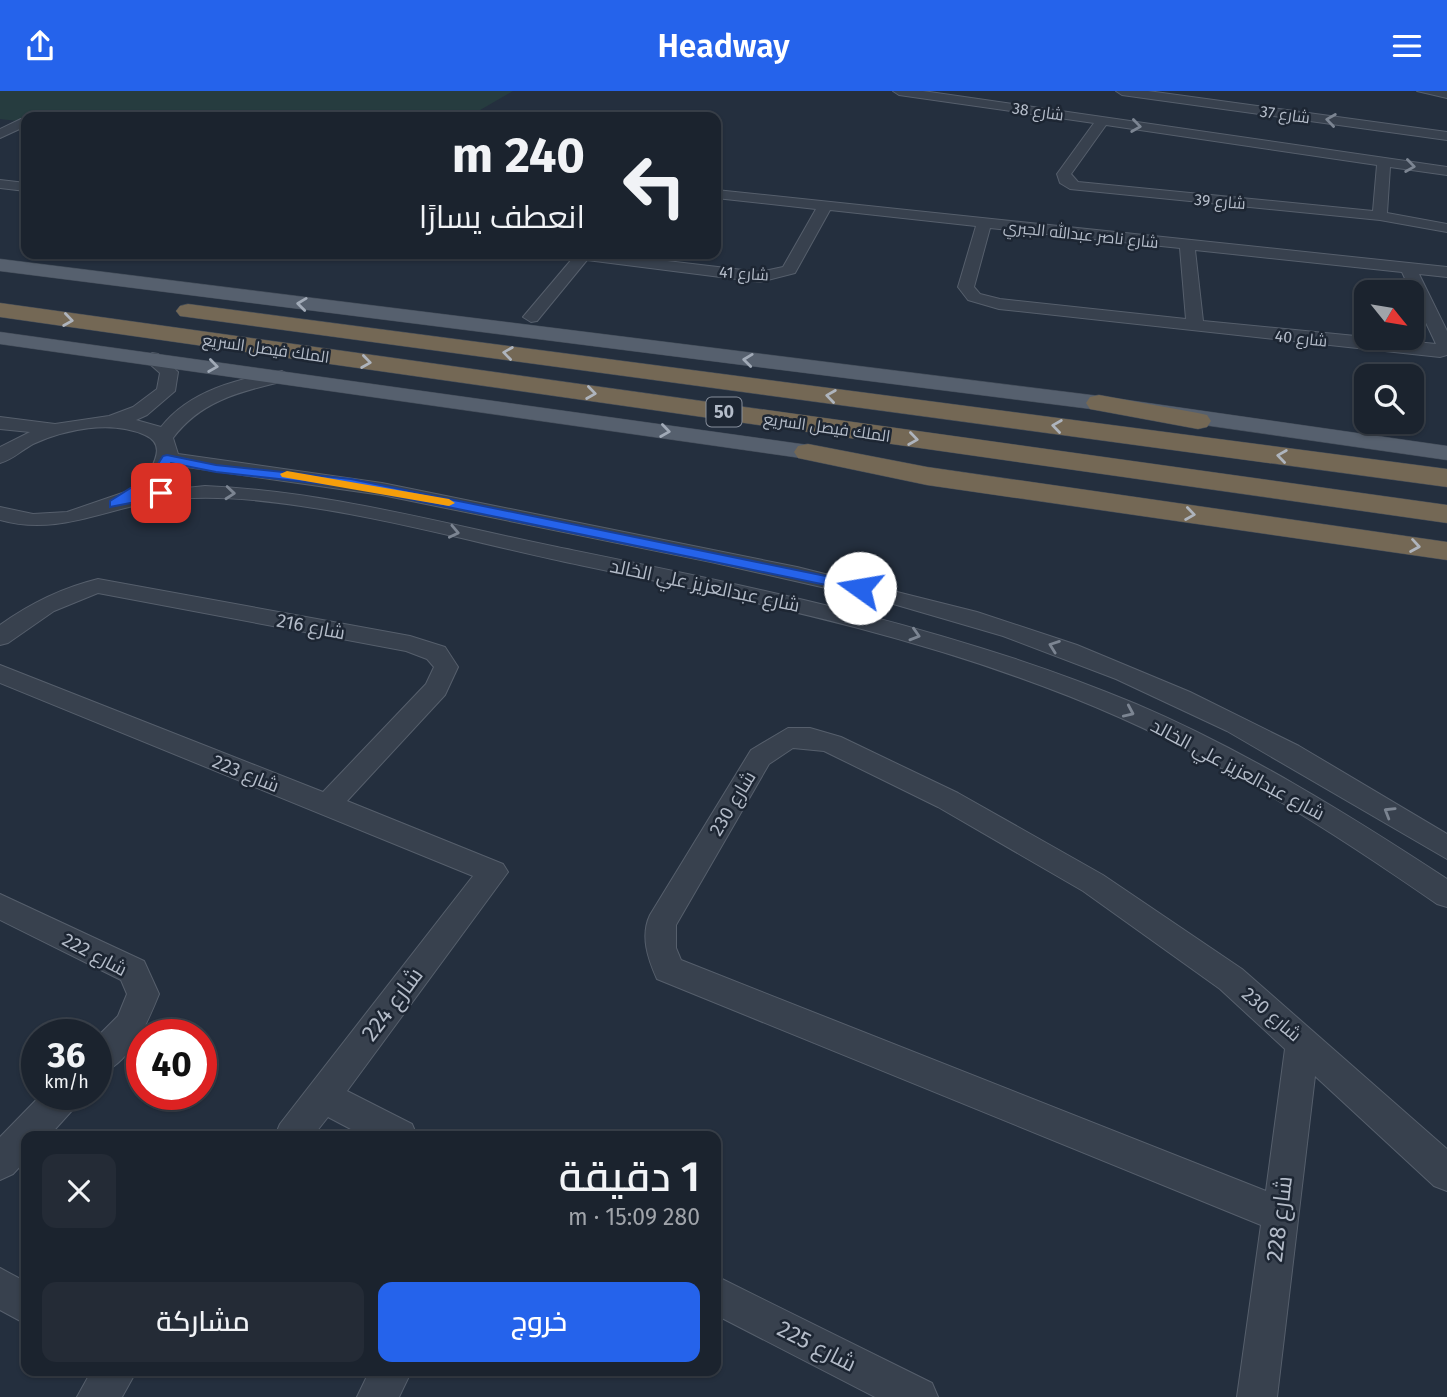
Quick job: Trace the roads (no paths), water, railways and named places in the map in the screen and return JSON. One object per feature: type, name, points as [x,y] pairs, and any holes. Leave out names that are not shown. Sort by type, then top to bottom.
[{"type":"highway","name":"الملك فيصل السريع","points":[[0,286],[1447,478]]},
{"type":"highway","name":"الملك فيصل السريع","points":[[0,310],[1447,514]]},
{"type":"highway","points":[[1099,403],[1447,467]]},
{"type":"highway","points":[[808,452],[930,461],[1447,521]]},
{"type":"highway","points":[[808,452],[926,476],[1447,551]]},
{"type":"main road","points":[[0,265],[1099,403],[1447,453]]},
{"type":"main road","name":"الملك فيصل السريع","points":[[0,338],[808,452]]},
{"type":"street","name":"شارع 38","points":[[899,91],[1102,121],[1187,117],[1384,162],[1447,171]]},
{"type":"street","name":"شارع 37","points":[[1122,91],[1187,117],[1447,136]]},
{"type":"street","points":[[1423,91],[1447,94]]},
{"type":"street","points":[[0,119],[21,121]]},
{"type":"street","name":"شارع 39","points":[[1102,121],[1063,174],[1065,180],[1075,186],[1380,216],[1447,228]]},
{"type":"street","points":[[0,134],[21,124]]},
{"type":"street","points":[[1380,216],[1384,162]]},
{"type":"street","points":[[0,184],[21,186]]},
{"type":"street","name":"شارع ناصر عبدالله الجبري","points":[[721,195],[1447,272]]},
{"type":"street","name":"شارع 41","points":[[624,259],[775,276],[789,270],[825,206]]},
{"type":"street","name":"شارع 40","points":[[984,223],[966,287],[974,297],[999,304],[1440,352],[1445,344],[1408,268]]},
{"type":"street","points":[[1187,245],[1195,327]]},
{"type":"street","name":"شارع 41","points":[[531,317],[576,259]]},
{"type":"street","points":[[0,423],[61,428],[115,421],[141,411],[166,391],[169,372],[152,358]]},
{"type":"street","points":[[0,537],[37,520],[87,513],[115,504],[156,477],[176,420],[208,398],[236,386],[282,376]]},
{"type":"street","name":"شارع عبدالعزيز علي الخالد","points":[[115,421],[144,426],[165,448],[216,469],[292,475],[380,489],[794,573],[960,615],[1091,660],[1196,705],[1300,759],[1447,848]]},
{"type":"street","points":[[0,457],[22,443],[61,428]]},
{"type":"street","name":"شارع عبدالعزيز علي الخالد","points":[[115,504],[161,493],[194,491],[306,502],[786,602],[896,630],[1082,691],[1178,735],[1335,821],[1447,895]]},
{"type":"street","points":[[0,513],[37,520]]},
{"type":"street","name":"شارع 216","points":[[0,637],[36,609],[70,592],[98,586],[410,644],[436,653],[446,667],[436,689],[327,805]]},
{"type":"street","name":"شارع 223","points":[[0,673],[493,872]]},
{"type":"street","name":"شارع 230","points":[[1280,1215],[668,969],[661,947],[661,924],[760,757],[788,738],[810,738],[832,744],[948,800],[1093,883],[1231,979],[1447,1173]]},
{"type":"street","name":"شارع 224","points":[[296,1131],[493,872]]},
{"type":"street","name":"شارع 222","points":[[0,906],[133,971],[143,994],[130,1025],[112,1044]]},
{"type":"street","name":"شارع 228","points":[[1257,1397],[1303,1041]]},
{"type":"street","points":[[322,1096],[390,1131]]},
{"type":"street","points":[[30,1131],[50,1110]]},
{"type":"street","points":[[0,1163],[21,1141]]},
{"type":"street","points":[[0,1287],[21,1302]]},
{"type":"street","name":"شارع 225","points":[[721,1298],[918,1397]]},
{"type":"street","points":[[97,1397],[113,1376]]},
{"type":"street","points":[[377,1397],[389,1376]]}]
